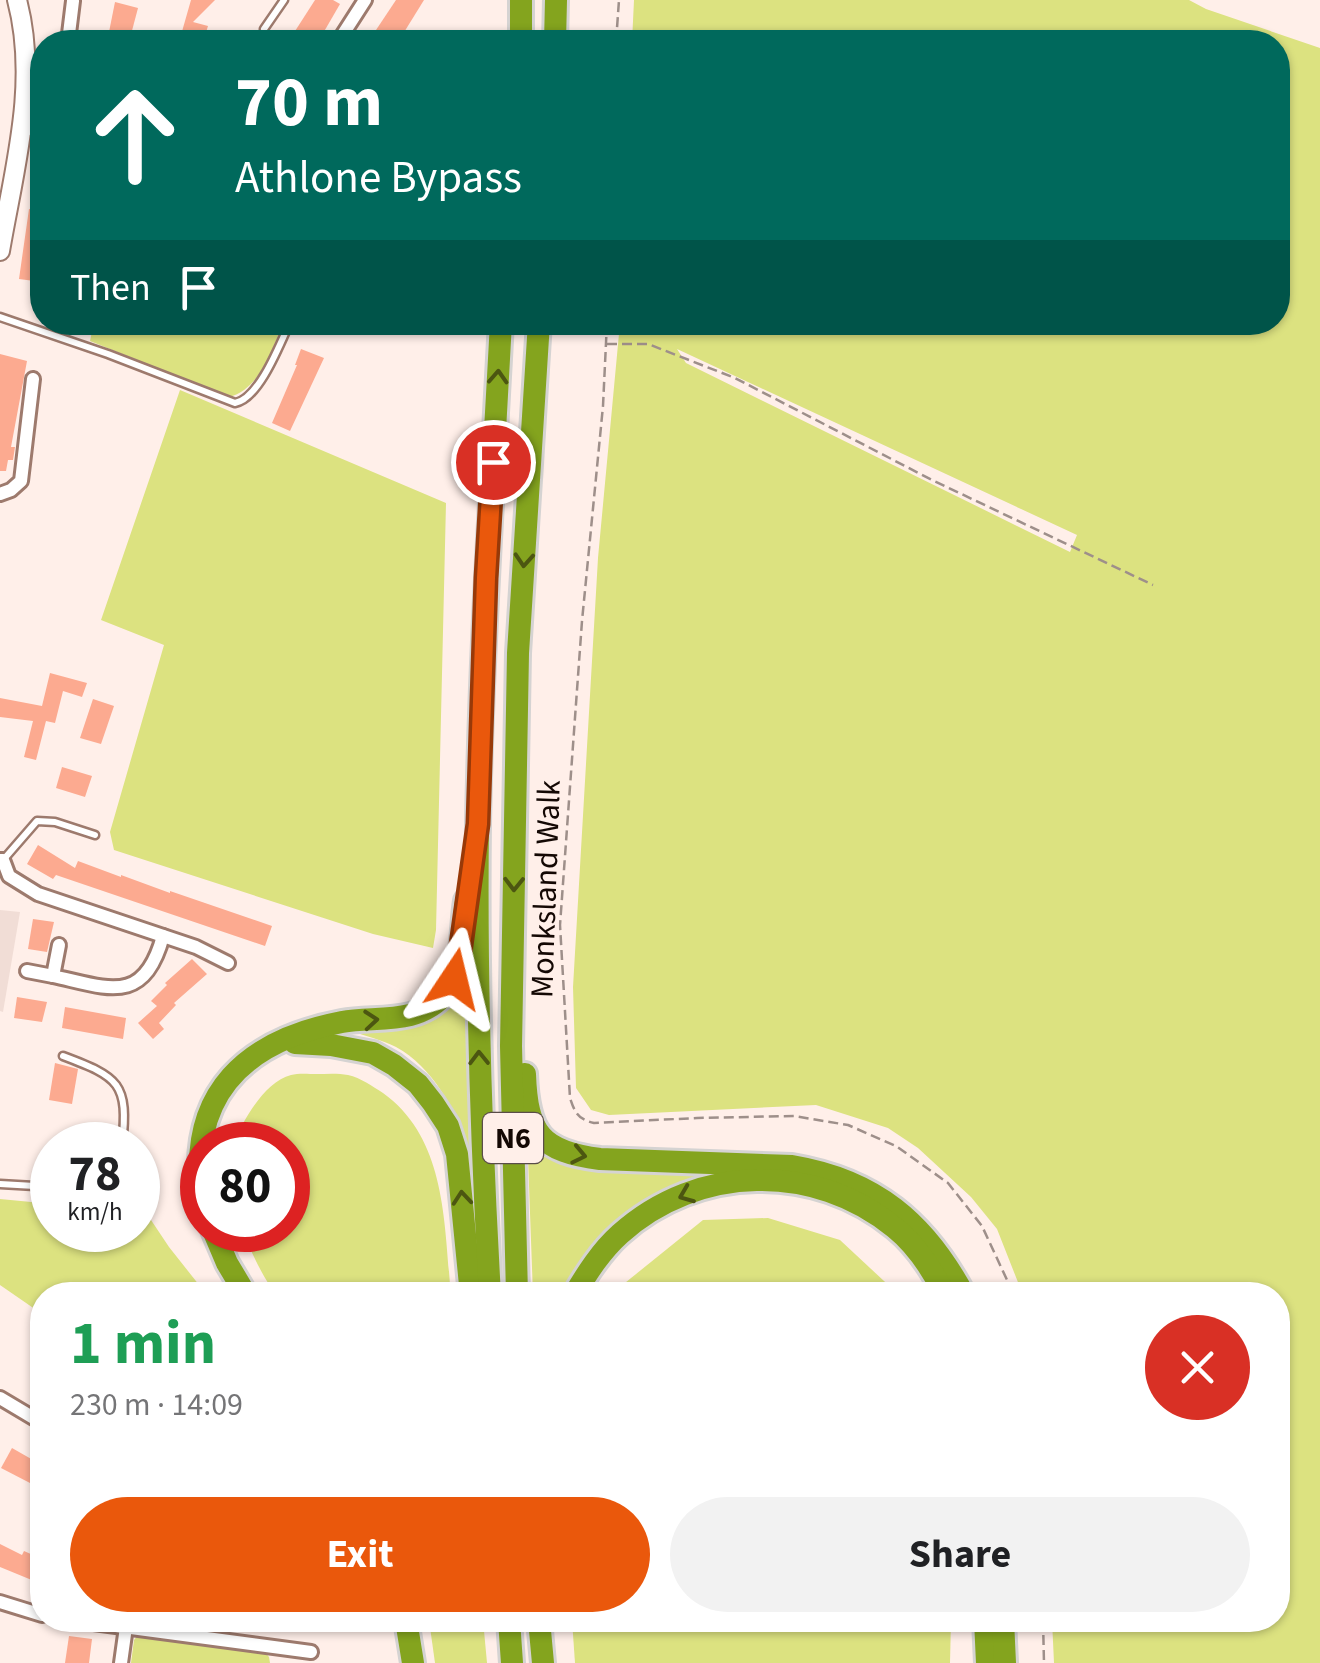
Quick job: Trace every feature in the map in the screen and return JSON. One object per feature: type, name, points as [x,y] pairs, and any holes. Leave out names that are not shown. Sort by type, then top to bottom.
[{"type":"highway","points":[[520,30],[521,0]]},
{"type":"highway","points":[[555,30],[556,0]]},
{"type":"highway","name":"N6","points":[[489,1282],[480,1137],[478,824],[486,578],[500,335]]},
{"type":"highway","name":"N6","points":[[516,1282],[511,1046],[518,653],[538,335]]},
{"type":"highway","points":[[208,1122],[223,1086],[236,1069],[276,1042],[342,1022],[404,1018],[432,1006],[446,994],[460,952],[478,824]]},
{"type":"highway","points":[[512,982],[524,1034],[526,1097],[533,1123],[556,1150],[600,1160],[820,1170],[864,1187],[899,1210],[928,1238],[957,1282]]},
{"type":"highway","points":[[276,1042],[331,1044],[373,1053],[418,1084],[434,1103],[448,1126],[457,1154],[470,1282]]},
{"type":"highway","points":[[582,1282],[618,1235],[649,1212],[707,1186],[776,1179],[842,1194],[872,1211],[898,1230],[939,1282]]},
{"type":"highway","points":[[223,1252],[239,1282]]},
{"type":"highway","points":[[408,1632],[413,1663]]},
{"type":"highway","points":[[510,1632],[512,1663]]},
{"type":"highway","points":[[540,1632],[544,1663]]},
{"type":"highway","points":[[986,1632],[987,1663]]},
{"type":"highway","points":[[1004,1632],[1005,1663]]},
{"type":"main road","points":[[0,252],[22,127],[26,68],[17,0]]},
{"type":"street","points":[[69,30],[73,0]]},
{"type":"street","points":[[346,30],[365,0]]},
{"type":"street","points":[[22,127],[30,129]]},
{"type":"street","points":[[0,494],[21,482],[33,379]]},
{"type":"street","points":[[2,860],[12,880],[38,894],[196,947],[228,963]]},
{"type":"street","points":[[27,971],[111,988],[130,986],[150,966],[163,936]]},
{"type":"street","points":[[53,976],[58,944]]},
{"type":"street","points":[[0,1398],[30,1412]]},
{"type":"street","points":[[0,1602],[30,1611]]},
{"type":"street","points":[[120,1663],[125,1632]]},
{"type":"street","points":[[156,1632],[278,1656],[311,1652]]},
{"type":"lane","points":[[264,28],[284,0]]},
{"type":"lane","points":[[0,317],[30,327]]},
{"type":"lane","points":[[53,335],[235,404],[248,398],[257,386],[283,335]]},
{"type":"lane","points":[[2,860],[37,821],[55,822],[95,836]]},
{"type":"lane","points":[[63,1056],[112,1077],[121,1093],[124,1122]]},
{"type":"lane","points":[[0,1184],[30,1186]]},
{"type":"path","points":[[617,30],[619,0]]},
{"type":"path","name":"Monksland Walk","points":[[606,335],[560,925],[570,1098],[575,1113],[594,1123],[794,1116],[848,1125],[896,1146],[948,1183],[982,1226],[1008,1282]]},
{"type":"path","points":[[606,344],[648,344],[735,378],[932,480],[1153,586]]},
{"type":"path","points":[[1043,1632],[1044,1663]]},
{"type":"shaded area","points":[[0,910],[20,912],[3,1012],[0,1011]]},
{"type":"green space","points":[[634,0],[1189,0],[1267,30],[633,30]]},
{"type":"green space","points":[[1290,38],[1320,48],[1320,1663],[1054,1663],[1053,1632],[1290,1632],[1290,1282],[1018,1282],[997,1229],[971,1197],[918,1148],[888,1128],[816,1105],[609,1115],[591,1110],[576,1088],[573,987],[598,558],[619,335],[1290,335]],"holes":[[[677,349],[1077,535],[1070,552],[686,363]]]},
{"type":"green space","points":[[91,335],[278,335],[257,377],[240,393],[229,397],[90,341]]},
{"type":"green space","points":[[180,390],[446,503],[433,948],[373,934],[114,850],[110,832],[164,645],[101,620]]},
{"type":"green space","points":[[466,980],[469,1148],[450,1105],[421,1066],[396,1047],[351,1031],[402,1028],[426,1022],[450,1005]]},
{"type":"green space","points":[[291,1075],[348,1075],[383,1093],[404,1112],[431,1158],[443,1212],[450,1282],[267,1282],[252,1252],[310,1252],[310,1122],[244,1122],[263,1094]]},
{"type":"green space","points":[[527,1131],[539,1142],[741,1169],[666,1191],[633,1208],[605,1233],[571,1282],[533,1282]]},
{"type":"green space","points":[[0,1199],[30,1202],[30,1252],[160,1252],[160,1234],[197,1282],[30,1282],[30,1306],[0,1285]]},
{"type":"green space","points":[[768,1218],[840,1240],[885,1282],[626,1282],[703,1220]]},
{"type":"green space","points":[[431,1632],[484,1632],[487,1663],[435,1663]]},
{"type":"green space","points":[[573,1632],[951,1632],[950,1663],[575,1663]]},
{"type":"green space","points":[[139,1634],[265,1652],[270,1663],[131,1663],[134,1640]]},
{"type":"building","points":[[191,0],[215,0],[193,22],[208,26],[207,30],[182,30]]},
{"type":"building","points":[[315,0],[340,4],[325,30],[296,30]]},
{"type":"building","points":[[396,0],[424,0],[405,30],[376,30]]},
{"type":"building","points":[[115,2],[138,8],[132,30],[109,30]]},
{"type":"building","points":[[29,209],[30,280],[19,279]]},
{"type":"building","points":[[301,349],[324,358],[290,431],[272,423]]},
{"type":"building","points":[[0,354],[27,361],[11,447],[15,447],[13,460],[8,460],[6,471],[0,471]]},
{"type":"building","points":[[50,673],[87,683],[82,697],[63,691],[55,723],[46,721],[36,760],[24,757],[33,721],[0,717],[0,698],[42,706]]},
{"type":"building","points":[[93,699],[114,706],[101,744],[80,738]]},
{"type":"building","points":[[62,767],[92,776],[85,797],[56,788]]},
{"type":"building","points":[[38,845],[75,868],[78,861],[272,926],[265,946],[56,875],[53,879],[27,864]]},
{"type":"building","points":[[33,919],[54,922],[47,952],[28,949]]},
{"type":"building","points":[[192,959],[207,974],[174,1003],[159,1023],[164,1029],[153,1039],[138,1023],[157,1006],[151,1001],[165,983]]},
{"type":"building","points":[[17,997],[47,1002],[42,1022],[14,1018]]},
{"type":"building","points":[[65,1007],[126,1018],[123,1039],[62,1028]]},
{"type":"building","points":[[55,1063],[78,1069],[72,1104],[49,1100]]},
{"type":"building","points":[[12,1448],[30,1458],[30,1483],[1,1468]]},
{"type":"building","points":[[0,1544],[22,1555],[24,1551],[30,1554],[30,1579],[0,1567]]},
{"type":"building","points":[[69,1636],[92,1639],[89,1663],[65,1663]]},
{"type":"route","points":[[454,979],[478,824],[493,462]]}]
